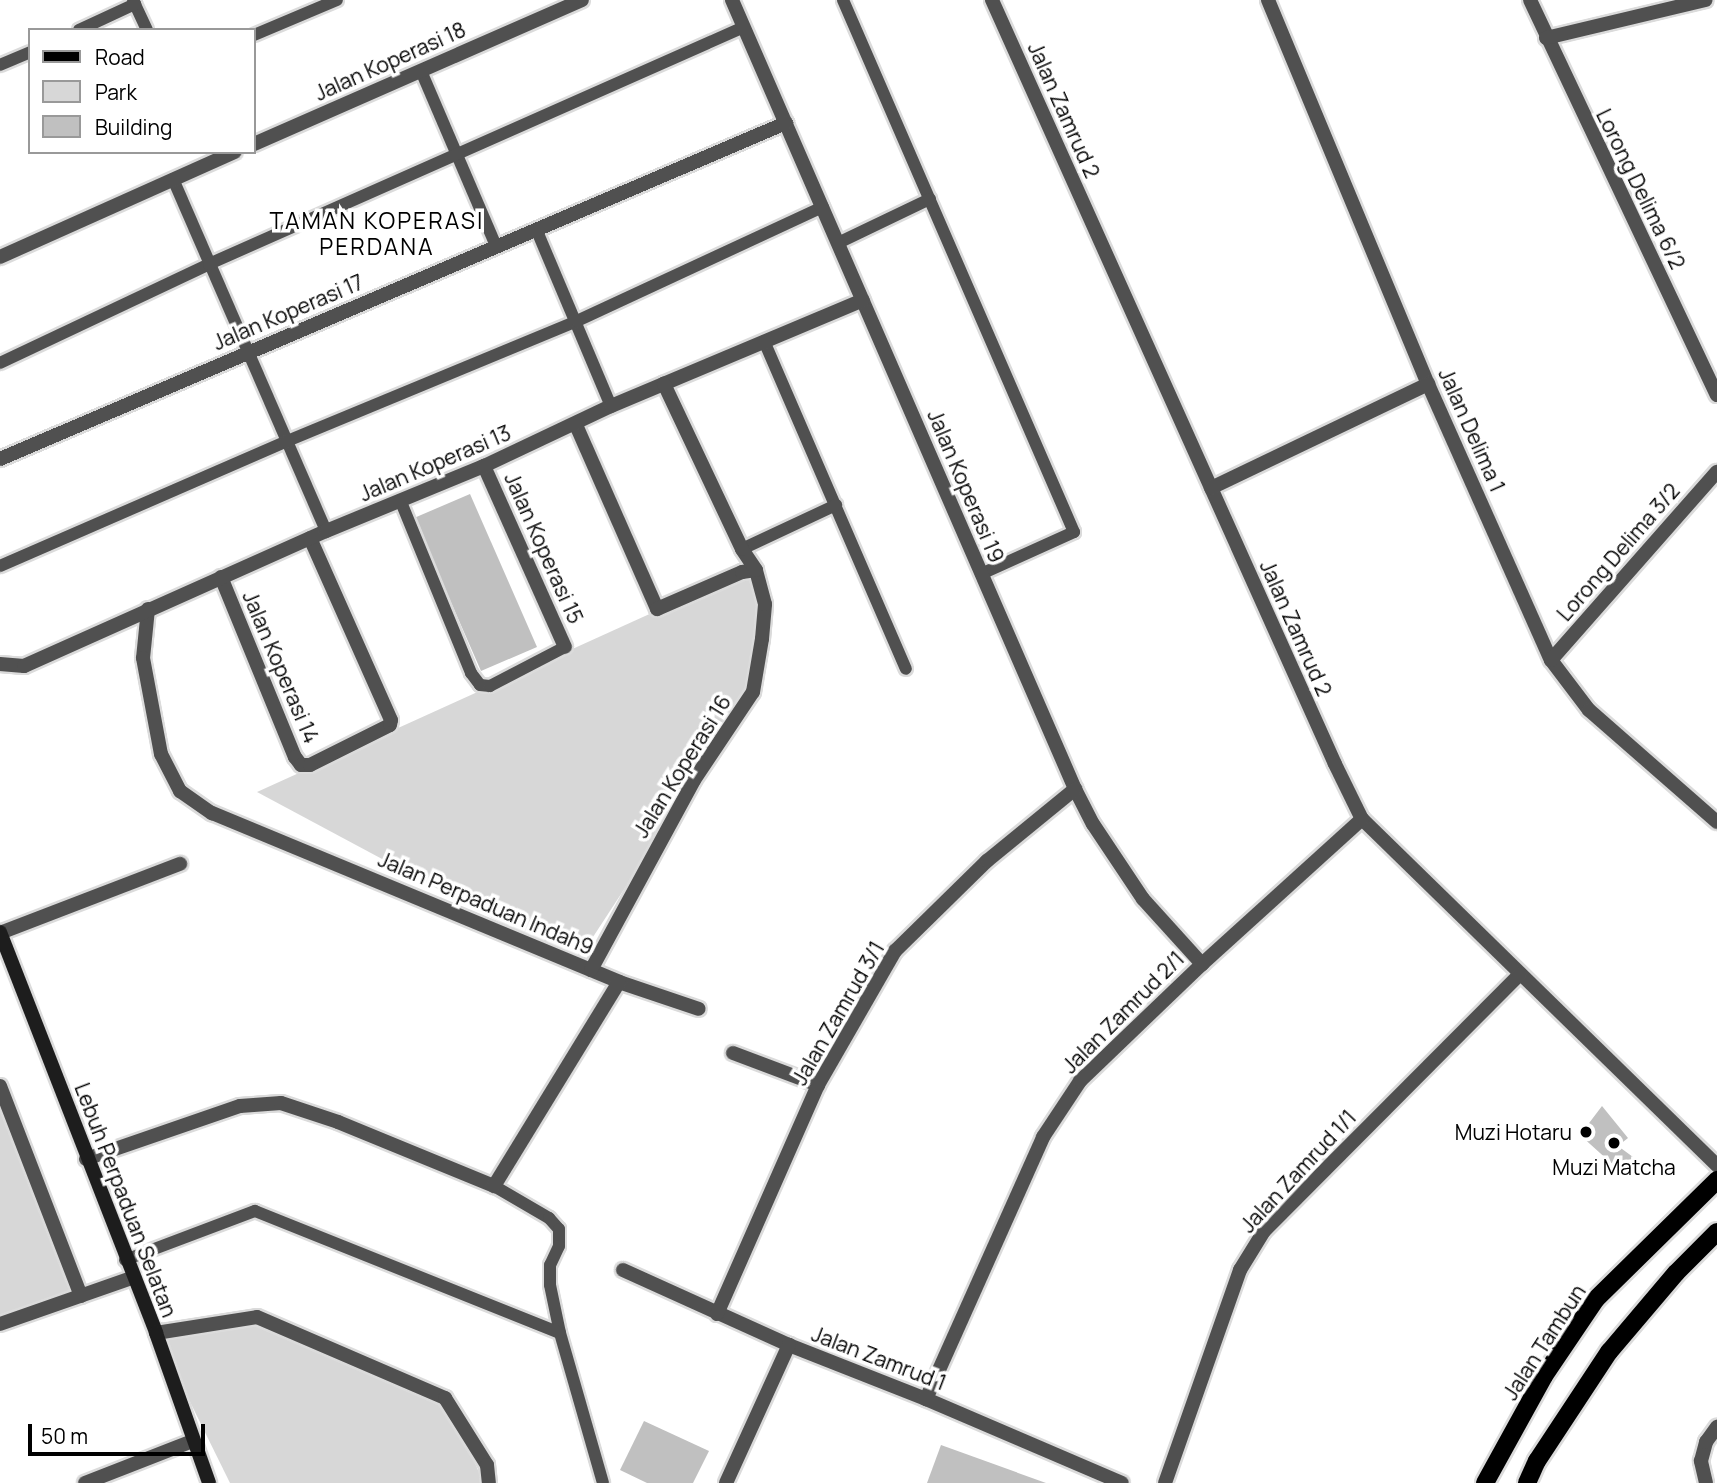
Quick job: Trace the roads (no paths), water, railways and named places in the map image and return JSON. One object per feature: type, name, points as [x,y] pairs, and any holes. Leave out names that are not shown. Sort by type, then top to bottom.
[{"type":"main road","name":"Jalan Tambun","points":[[1485,1483],[1544,1376],[1596,1299],[1717,1180]]},
{"type":"main road","points":[[1527,1483],[1537,1461],[1609,1352],[1676,1273],[1717,1232]]},
{"type":"street","name":"Jalan Koperasi 18","points":[[256,143],[582,0]]},
{"type":"street","name":"Jalan Koperasi 19","points":[[732,0],[1075,789],[1093,824],[1143,899],[1202,964]]},
{"type":"street","name":"Jalan Zamrud 2","points":[[992,0],[1210,488],[1362,819],[1717,1166]]},
{"type":"street","name":"Jalan Delima 1","points":[[1268,0],[1428,384],[1551,660],[1589,710],[1717,822]]},
{"type":"street","name":"Lorong Delima 6/2","points":[[1530,0],[1717,395]]},
{"type":"street","points":[[1546,38],[1706,0]]},
{"type":"street","name":"Jalan Koperasi 17","points":[[0,459],[786,123]]},
{"type":"street","points":[[0,257],[230,154]]},
{"type":"street","name":"Jalan Koperasi 13","points":[[0,664],[24,666],[326,531],[484,466],[576,425],[611,406],[863,300]]},
{"type":"street","name":"Jalan Koperasi 16","points":[[591,970],[694,780],[753,692],[765,604],[756,570],[742,549],[664,384]]},
{"type":"street","points":[[1210,488],[1428,384]]},
{"type":"street","points":[[576,425],[657,609],[742,572],[756,570]]},
{"type":"street","name":"Jalan Koperasi 15","points":[[484,466],[565,647]]},
{"type":"street","name":"Lorong Delima 3/2","points":[[1551,660],[1717,472]]},
{"type":"street","name":"Jalan Koperasi 14","points":[[221,577],[295,757],[301,765],[310,765],[390,725],[391,720],[310,538]]},
{"type":"street","name":"Jalan Perpaduan Indah9","points":[[148,609],[143,658],[161,754],[180,791],[212,813],[619,982],[699,1009]]},
{"type":"street","name":"Jalan Zamrud 3/1","points":[[717,1314],[818,1084],[895,951],[987,861],[1075,789]]},
{"type":"street","name":"Jalan Zamrud 2/1","points":[[926,1399],[1043,1137],[1080,1081],[1202,964],[1362,819]]},
{"type":"street","points":[[0,933],[180,864]]},
{"type":"street","name":"Lebuh Perpaduan Selatan","points":[[0,933],[131,1278],[156,1333],[209,1483]]},
{"type":"street","name":"Jalan Zamrud 1/1","points":[[1165,1483],[1240,1270],[1264,1231],[1520,974]]},
{"type":"street","points":[[86,1159],[240,1106],[281,1103],[338,1122],[494,1186],[619,982]]},
{"type":"street","points":[[733,1053],[818,1084]]},
{"type":"street","points":[[0,1086],[80,1296]]},
{"type":"street","name":"Jalan Zamrud 1","points":[[623,1270],[789,1345],[926,1399],[1122,1483]]},
{"type":"street","points":[[0,1324],[131,1278]]},
{"type":"street","points":[[156,1333],[257,1317],[444,1398],[487,1465],[489,1483]]},
{"type":"street","points":[[726,1483],[789,1345]]},
{"type":"street","points":[[1706,1483],[1701,1461],[1706,1442],[1717,1427]]},
{"type":"street","points":[[85,1483],[193,1441]]},
{"type":"lane","points":[[256,33],[337,0]]},
{"type":"lane","points":[[843,0],[1074,532],[981,574]]},
{"type":"lane","points":[[83,28],[134,2],[146,28]]},
{"type":"lane","points":[[0,363],[209,264],[744,27]]},
{"type":"lane","points":[[0,65],[28,53]]},
{"type":"lane","points":[[421,71],[496,246]]},
{"type":"lane","points":[[173,179],[246,353],[326,531]]},
{"type":"lane","points":[[838,243],[929,199]]},
{"type":"lane","points":[[0,566],[285,442],[577,321],[823,207]]},
{"type":"lane","points":[[537,231],[611,406]]},
{"type":"lane","points":[[764,341],[906,669]]},
{"type":"lane","points":[[401,502],[471,673],[480,685],[490,686],[565,647]]},
{"type":"lane","points":[[742,549],[836,505]]},
{"type":"lane","points":[[494,1186],[550,1218],[559,1229],[559,1246],[550,1265],[550,1285],[560,1333],[603,1483]]},
{"type":"lane","points":[[125,1260],[256,1210],[560,1333]]},
{"type":"place","name":"Muzi Hotaru","points":[[1586,1132]]},
{"type":"place","name":"Muzi Matcha","points":[[1614,1143]]},
{"type":"district","name":"TAMAN KOPERASI PERDANA","points":[[377,233]]}]
